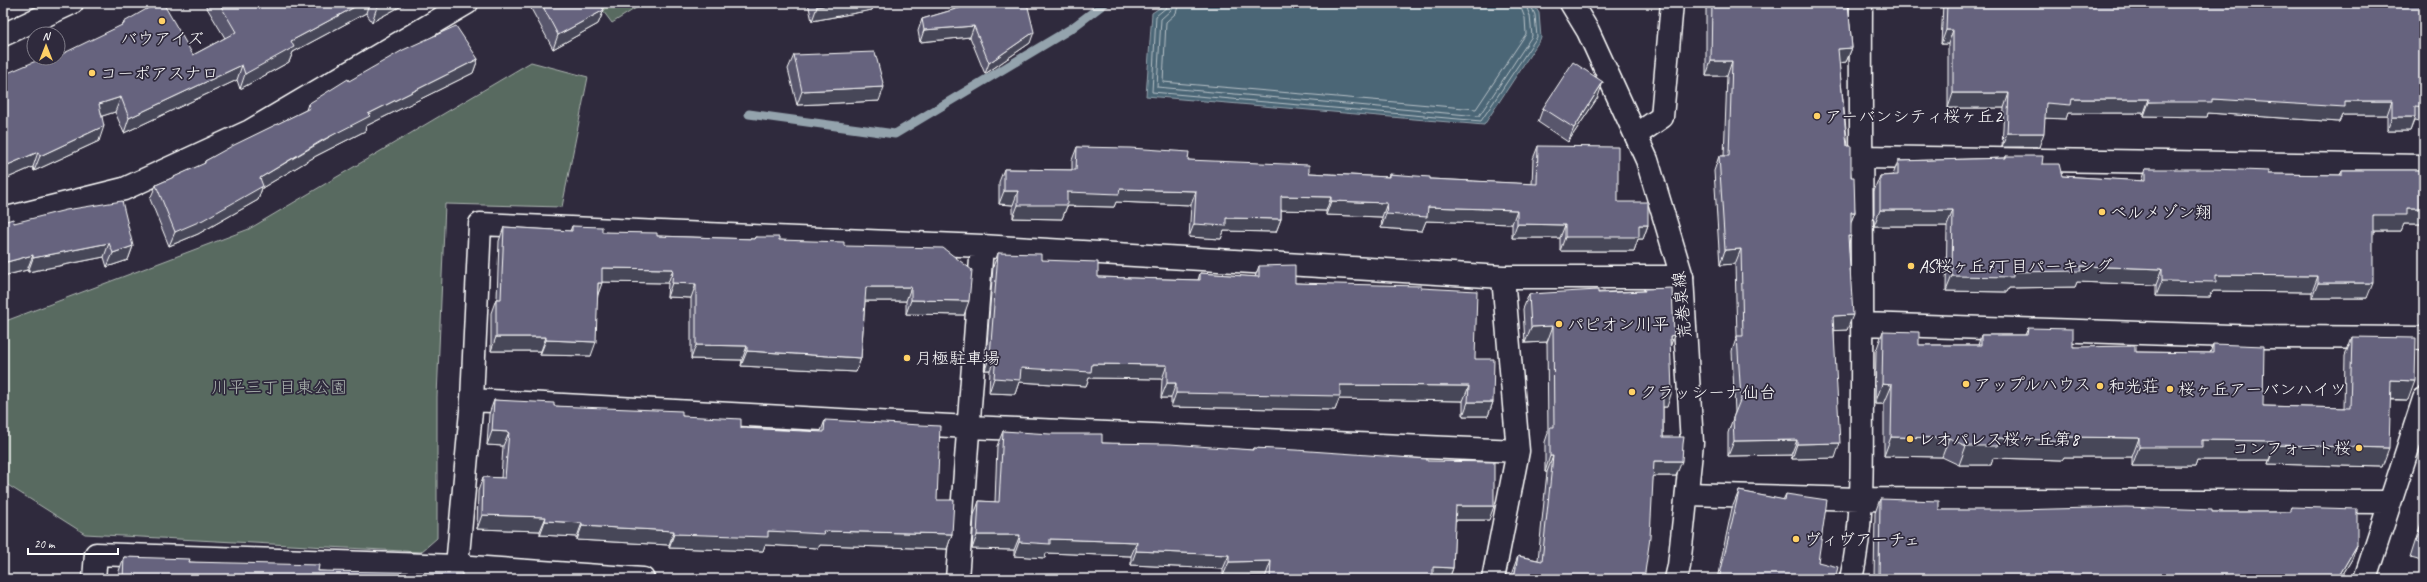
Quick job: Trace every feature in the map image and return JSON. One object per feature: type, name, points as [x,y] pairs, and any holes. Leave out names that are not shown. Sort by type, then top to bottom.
[{"type":"street","points":[[3,35],[72,3]]},
{"type":"street","points":[[3,219],[124,189],[250,131],[467,3]]},
{"type":"street","name":"荒巻泉線","points":[[1571,3],[1588,31],[1647,160],[1682,277],[1692,443],[1679,566],[1676,579]]},
{"type":"street","points":[[1636,135],[1662,117],[1672,3]]},
{"type":"street","points":[[1851,579],[1856,559],[1859,499],[1863,324],[1860,3]]},
{"type":"street","points":[[1862,157],[2424,166]]},
{"type":"street","points":[[457,566],[472,400],[480,224],[982,246],[1502,277],[1682,277]]},
{"type":"street","points":[[957,579],[982,246]]},
{"type":"street","points":[[1493,579],[1518,451],[1502,277]]},
{"type":"street","points":[[1863,324],[2262,337],[2424,338]]},
{"type":"street","points":[[2365,579],[2424,399]]},
{"type":"street","points":[[472,400],[969,427],[1518,451]]},
{"type":"street","points":[[1686,494],[1859,499],[2390,502]]},
{"type":"street","points":[[94,579],[96,554],[457,566],[643,579]]},
{"type":"green space","points":[[597,3],[644,3],[612,23]]},
{"type":"green space","name":"川平三丁目東公園","points":[[531,62],[588,77],[562,207],[445,204],[437,397],[437,538],[421,552],[85,534],[3,482],[3,322],[249,229]]},
{"type":"water","points":[[1167,3],[1533,3],[1539,13],[1541,38],[1484,125],[1146,96],[1152,13]]},
{"type":"building","points":[[157,3],[163,3],[193,55],[236,32],[219,3],[362,3],[291,41],[294,47],[245,74],[242,65],[129,118],[121,97],[99,104],[104,126],[40,156],[38,152],[3,167],[3,75],[26,65],[66,66],[66,52],[124,24],[124,22]]},
{"type":"building","points":[[374,3],[385,3],[377,7]]},
{"type":"building","points":[[541,3],[599,3],[604,10],[558,35]]},
{"type":"building","points":[[816,3],[837,3],[817,7]]},
{"type":"building","points":[[976,3],[1027,3],[1034,32],[989,63],[974,26],[924,30],[922,19]]},
{"type":"building","points":[[1712,3],[1848,3],[1852,48],[1838,49],[1847,146],[1851,146],[1851,177],[1854,177],[1855,212],[1851,212],[1851,236],[1848,236],[1853,315],[1833,316],[1840,443],[1797,444],[1797,440],[1734,441],[1733,418],[1741,398],[1737,336],[1743,336],[1741,249],[1725,250],[1719,156],[1729,156],[1732,61],[1711,61]]},
{"type":"building","points":[[1947,3],[2424,3],[2424,107],[2415,106],[2415,117],[2392,117],[2392,101],[2345,101],[2345,107],[2212,99],[2212,102],[2149,102],[2149,99],[2072,99],[2071,105],[2046,103],[2044,133],[2007,133],[2009,93],[1953,93],[1953,30],[1946,30]]},
{"type":"building","points":[[456,26],[478,59],[368,114],[370,116],[321,141],[260,178],[263,186],[203,220],[175,232],[156,185],[205,163],[205,161],[232,146],[310,108],[308,104],[348,79],[349,81],[403,50]]},
{"type":"building","points":[[875,52],[884,87],[802,91],[794,55]]},
{"type":"building","points":[[1573,62],[1603,82],[1574,128],[1543,108]]},
{"type":"building","points":[[1538,146],[1618,147],[1618,202],[1648,202],[1648,225],[1639,225],[1639,237],[1565,237],[1565,225],[1517,224],[1517,210],[1428,207],[1427,217],[1386,214],[1387,203],[1331,201],[1331,197],[1281,196],[1281,219],[1226,218],[1226,226],[1194,224],[1196,191],[1120,189],[1119,194],[1067,192],[1067,205],[1018,205],[1018,191],[1004,191],[1004,169],[1076,170],[1077,147],[1130,148],[1189,152],[1188,160],[1309,165],[1309,173],[1389,177],[1389,174],[1430,177],[1430,179],[1537,184]]},
{"type":"building","points":[[2006,156],[2043,156],[2042,164],[2059,164],[2062,176],[2145,181],[2145,169],[2213,169],[2269,171],[2269,174],[2342,175],[2342,170],[2424,170],[2424,208],[2407,208],[2407,215],[2373,215],[2373,283],[2318,283],[2318,276],[2216,275],[2216,282],[2162,281],[2162,269],[2081,266],[2081,271],[2013,272],[2013,277],[1952,276],[1953,210],[1880,210],[1880,176],[1898,175],[1898,161],[2006,158]]},
{"type":"building","points":[[122,201],[133,246],[113,253],[109,243],[33,258],[33,255],[3,263],[3,222],[13,219],[14,223],[66,210]]},
{"type":"building","points":[[572,226],[602,227],[602,232],[657,233],[657,236],[755,239],[755,237],[779,237],[779,240],[844,242],[844,246],[943,248],[972,270],[969,301],[911,300],[911,287],[866,287],[861,358],[747,351],[747,346],[696,345],[696,284],[672,283],[673,269],[602,268],[602,283],[598,283],[596,342],[546,340],[546,337],[496,337],[496,299],[501,299],[504,227],[572,231]]},
{"type":"building","points":[[998,253],[1041,254],[1041,260],[1098,262],[1098,277],[1200,280],[1200,273],[1259,277],[1259,266],[1295,265],[1295,283],[1421,286],[1421,288],[1477,291],[1475,359],[1494,359],[1493,402],[1468,402],[1469,386],[1340,385],[1340,396],[1176,393],[1176,383],[1167,383],[1167,365],[1092,364],[1091,372],[1021,368],[1020,380],[994,378],[996,356],[990,356]]},
{"type":"building","points":[[1672,288],[1674,335],[1670,336],[1672,391],[1663,392],[1663,437],[1684,437],[1682,461],[1654,461],[1650,538],[1644,579],[1514,579],[1518,556],[1542,561],[1553,456],[1550,456],[1550,427],[1554,427],[1553,326],[1531,327],[1529,294],[1598,290],[1598,293]]},
{"type":"building","points":[[2028,328],[2073,329],[2073,347],[2135,346],[2135,352],[2213,353],[2213,344],[2264,346],[2263,406],[2350,408],[2352,337],[2416,338],[2415,381],[2391,380],[2389,448],[2275,445],[2276,441],[2202,440],[2202,447],[2139,447],[2139,438],[2069,437],[2069,441],[1998,438],[1998,446],[1966,446],[1949,438],[1891,437],[1892,385],[1882,384],[1883,331],[1919,332],[1919,345],[1981,345],[1981,335],[2027,335]]},
{"type":"building","points":[[494,400],[554,403],[554,406],[682,411],[682,416],[741,419],[741,428],[824,432],[825,420],[940,426],[937,500],[954,500],[952,534],[823,531],[824,534],[768,531],[768,537],[674,534],[674,531],[582,526],[582,523],[545,521],[546,517],[482,515],[483,477],[505,478],[509,432],[492,431]]},
{"type":"building","points":[[1003,431],[1050,434],[1102,434],[1102,443],[1170,444],[1253,450],[1253,448],[1295,450],[1427,459],[1427,461],[1494,462],[1494,506],[1456,506],[1453,568],[1433,567],[1433,579],[1383,577],[1383,579],[1270,579],[1271,561],[1229,562],[1229,555],[1136,551],[1137,542],[1050,539],[1050,544],[1019,542],[1020,535],[977,535],[979,501],[999,502]]},
{"type":"building","points":[[1739,491],[1785,500],[1786,494],[1827,500],[1818,562],[1838,567],[1835,579],[1719,579]]},
{"type":"building","points":[[1880,499],[1939,501],[1939,510],[2017,510],[2126,507],[2212,510],[2212,512],[2291,512],[2291,507],[2357,509],[2357,545],[2340,574],[2340,579],[1879,579]]},
{"type":"building","points":[[2424,517],[2424,544],[2416,542]]},
{"type":"building","points":[[124,557],[190,559],[189,562],[319,565],[318,571],[462,573],[462,579],[123,579]]},
{"type":"waterway","points":[[749,114],[895,134],[1072,28],[1105,3]]},
{"type":"place","name":"バウアイズ","points":[[162,21]]},
{"type":"place","name":"コーポアスナロ","points":[[92,73]]},
{"type":"place","name":"アーバンシティ桜ヶ丘2","points":[[1817,116]]},
{"type":"place","name":"ベルメゾン翔","points":[[2102,212]]},
{"type":"place","name":"AS桜ヶ丘7丁目パーキング","points":[[1911,266]]},
{"type":"place","name":"パピオン川平","points":[[1559,324]]},
{"type":"place","name":"月極駐車場","points":[[907,358]]},
{"type":"place","name":"アップルハウス","points":[[1966,384]]},
{"type":"place","name":"和光荘","points":[[2100,386]]},
{"type":"place","name":"桜ヶ丘アーバンハイツ","points":[[2170,389]]},
{"type":"place","name":"クラッシーナ仙台","points":[[1632,392]]},
{"type":"place","name":"レオパレス桜ヶ丘第8","points":[[1910,439]]},
{"type":"place","name":"コンフォート桜","points":[[2359,448]]},
{"type":"place","name":"ヴィヴアーチェ","points":[[1796,539]]}]
